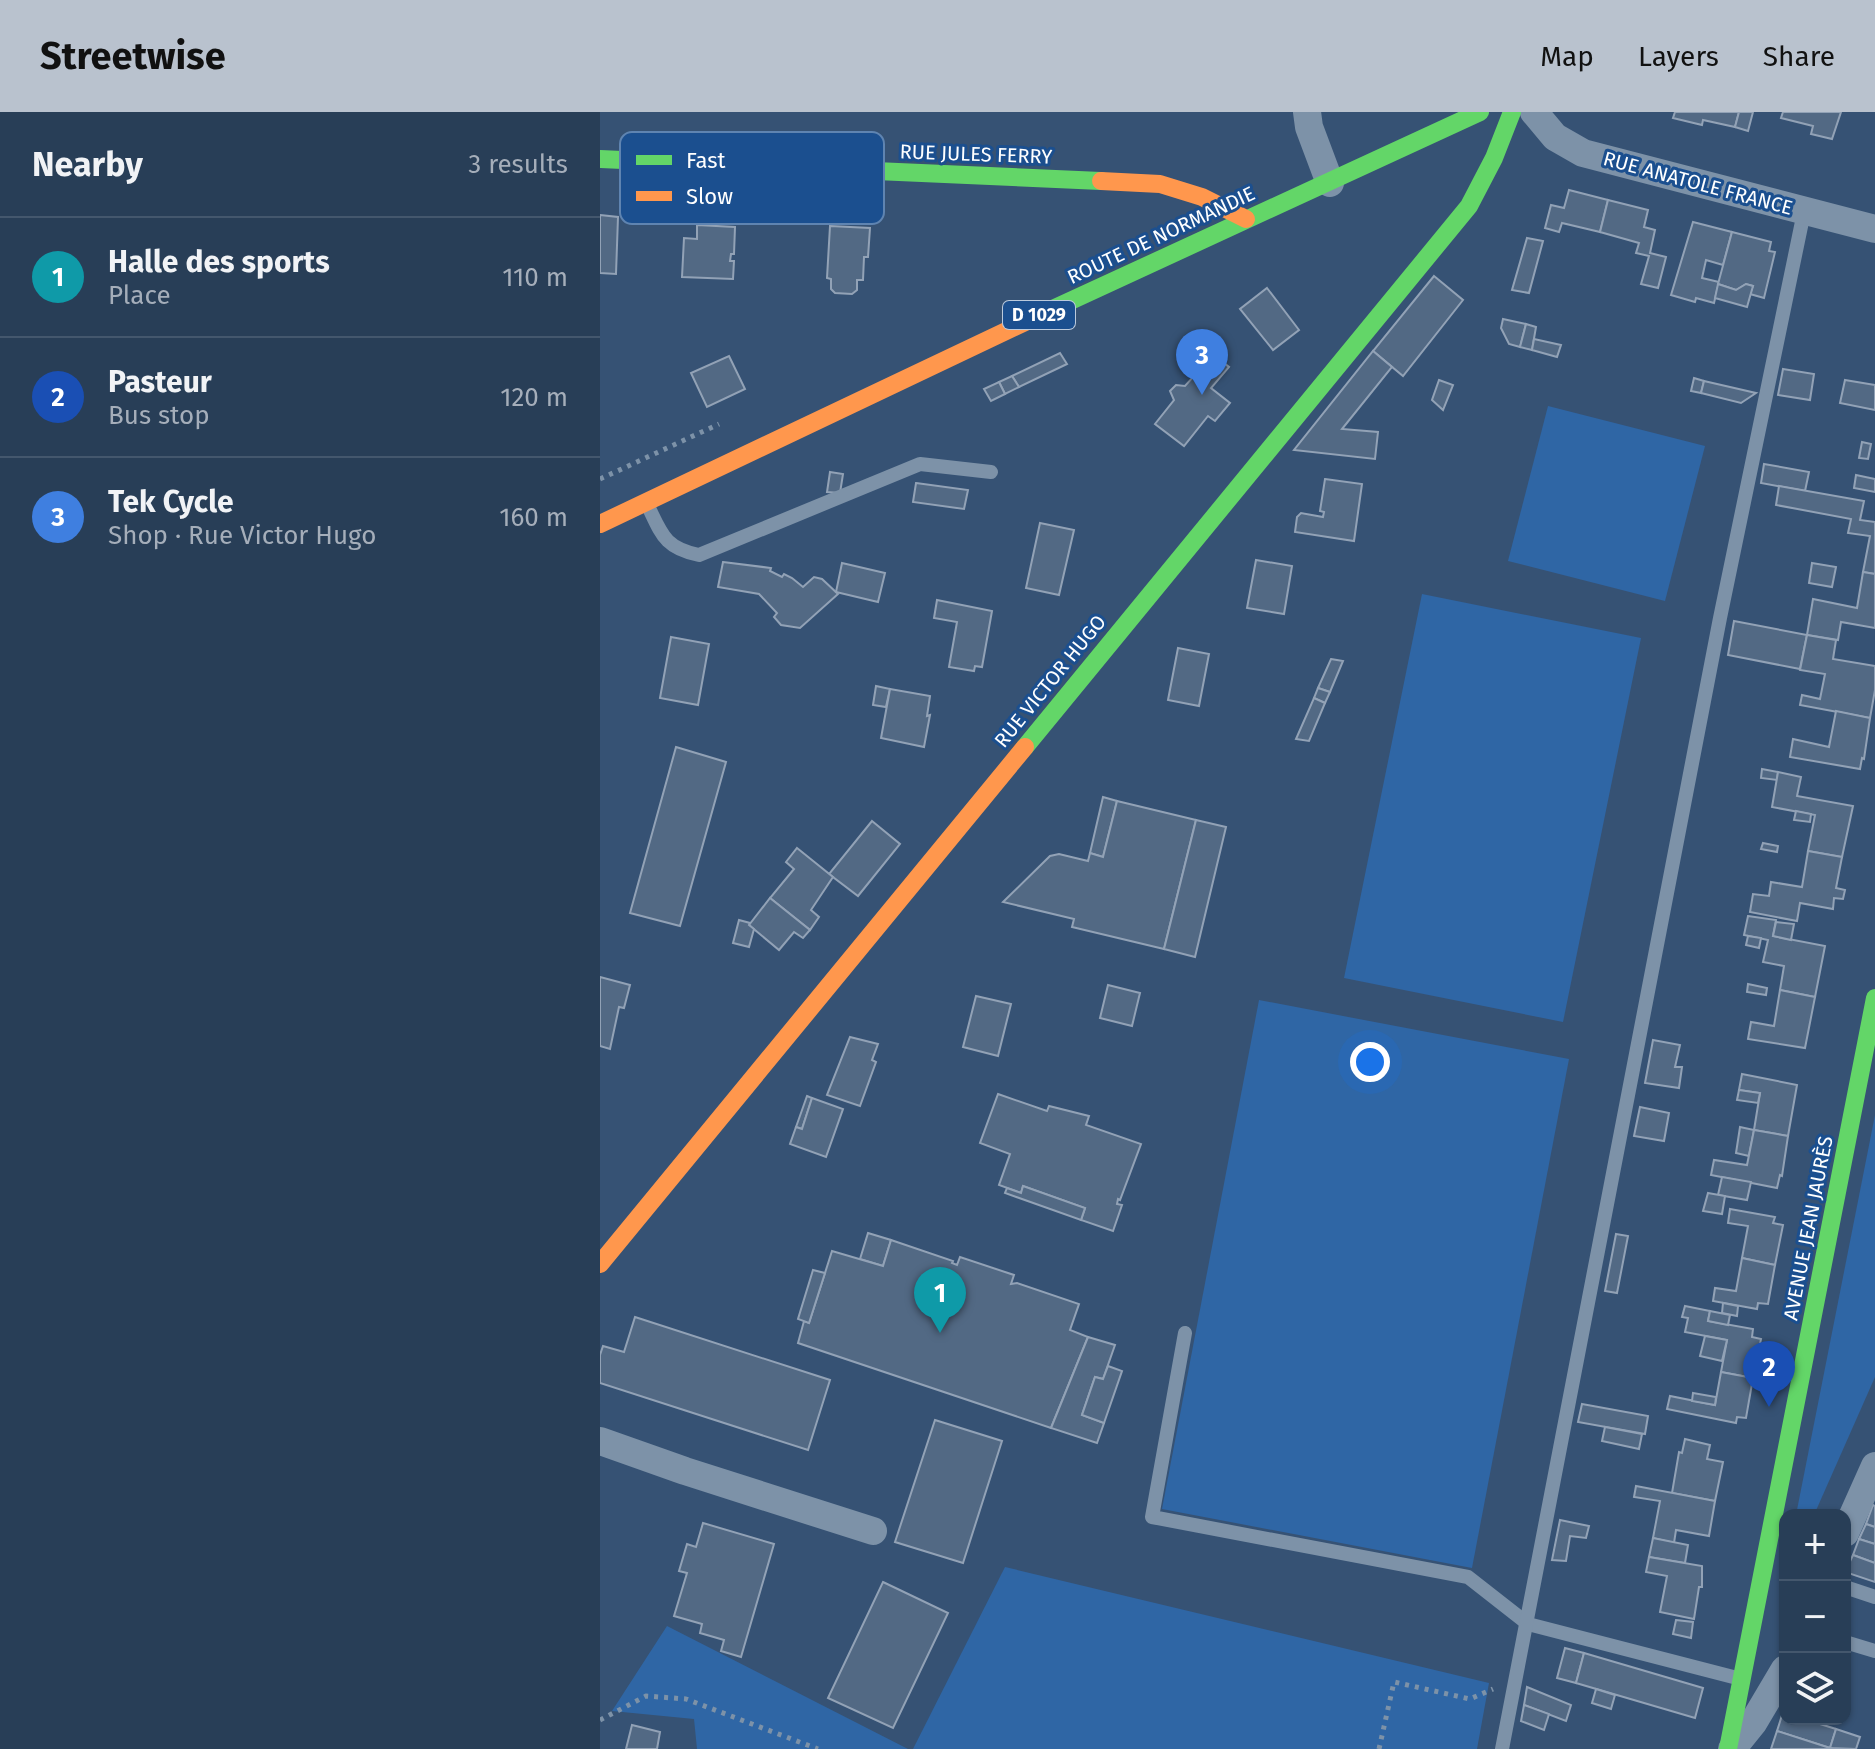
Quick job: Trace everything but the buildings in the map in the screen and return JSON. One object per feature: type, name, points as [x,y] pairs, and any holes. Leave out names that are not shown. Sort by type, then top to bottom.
[{"type":"street","points":[[1307,112],[1309,127],[1330,183]]},
{"type":"street","name":"ROUTE DE NORMANDIE","points":[[600,524],[1480,112]]},
{"type":"street","name":"RUE VICTOR HUGO","points":[[603,1255],[1469,206],[1494,158],[1512,112]]},
{"type":"street","name":"RUE ANATOLE FRANCE","points":[[1534,112],[1555,137],[1583,153],[1875,229]]},
{"type":"street","name":"RUE JULES FERRY","points":[[600,159],[620,160]]},
{"type":"street","name":"RUE JULES FERRY","points":[[884,172],[1160,184],[1202,197],[1246,219]]},
{"type":"street","name":"AVENUE JEAN JAURÈS","points":[[1730,1749],[1742,1679],[1775,1567],[1875,998]]},
{"type":"street","points":[[600,1441],[873,1531]]},
{"type":"street","points":[[1851,1520],[1875,1466]]},
{"type":"street","points":[[1730,1749],[1753,1723],[1779,1679]]},
{"type":"lane","points":[[1502,1749],[1720,618],[1804,212]]},
{"type":"lane","points":[[646,502],[664,539],[680,551],[699,555],[920,464],[991,472]]},
{"type":"lane","points":[[1185,1333],[1152,1517],[1468,1577],[1528,1624],[1742,1679]]},
{"type":"lane","points":[[1851,1589],[1875,1597]]},
{"type":"lane","points":[[1851,1644],[1875,1651]]},
{"type":"path","points":[[1379,1749],[1394,1682],[1470,1699],[1516,1679]]},
{"type":"path","points":[[600,1720],[646,1696],[686,1699],[818,1749]]},
{"type":"shaded area","points":[[1548,406],[1705,446],[1665,601],[1508,561]]},
{"type":"shaded area","points":[[1422,594],[1641,638],[1563,1022],[1344,978]]},
{"type":"shaded area","points":[[1259,1000],[1569,1059],[1472,1568],[1162,1509]]},
{"type":"shaded area","points":[[1875,1115],[1875,1377],[1817,1509],[1797,1509]]},
{"type":"shaded area","points":[[1005,1567],[1489,1683],[1477,1749],[913,1749]]},
{"type":"shaded area","points":[[667,1626],[908,1749],[697,1749],[694,1719],[612,1711]]},
{"type":"traffic: fast","points":[[1042,314],[1480,112]]},
{"type":"traffic: fast","points":[[1025,747],[1469,206],[1494,158],[1512,112]]},
{"type":"traffic: fast","points":[[600,159],[620,160]]},
{"type":"traffic: fast","points":[[884,171],[1101,181]]},
{"type":"traffic: fast","points":[[1728,1749],[1875,998]]},
{"type":"traffic: slow","points":[[1101,181],[1160,184],[1202,197],[1246,219]]},
{"type":"traffic: slow","points":[[600,524],[1042,314]]},
{"type":"traffic: slow","points":[[600,1264],[1025,747]]},
{"type":"place","name":"Tek Cycle","points":[[1202,395]]},
{"type":"place","name":"Halle des sports","points":[[940,1333]]},
{"type":"place","name":"Pasteur","points":[[1769,1407]]}]
